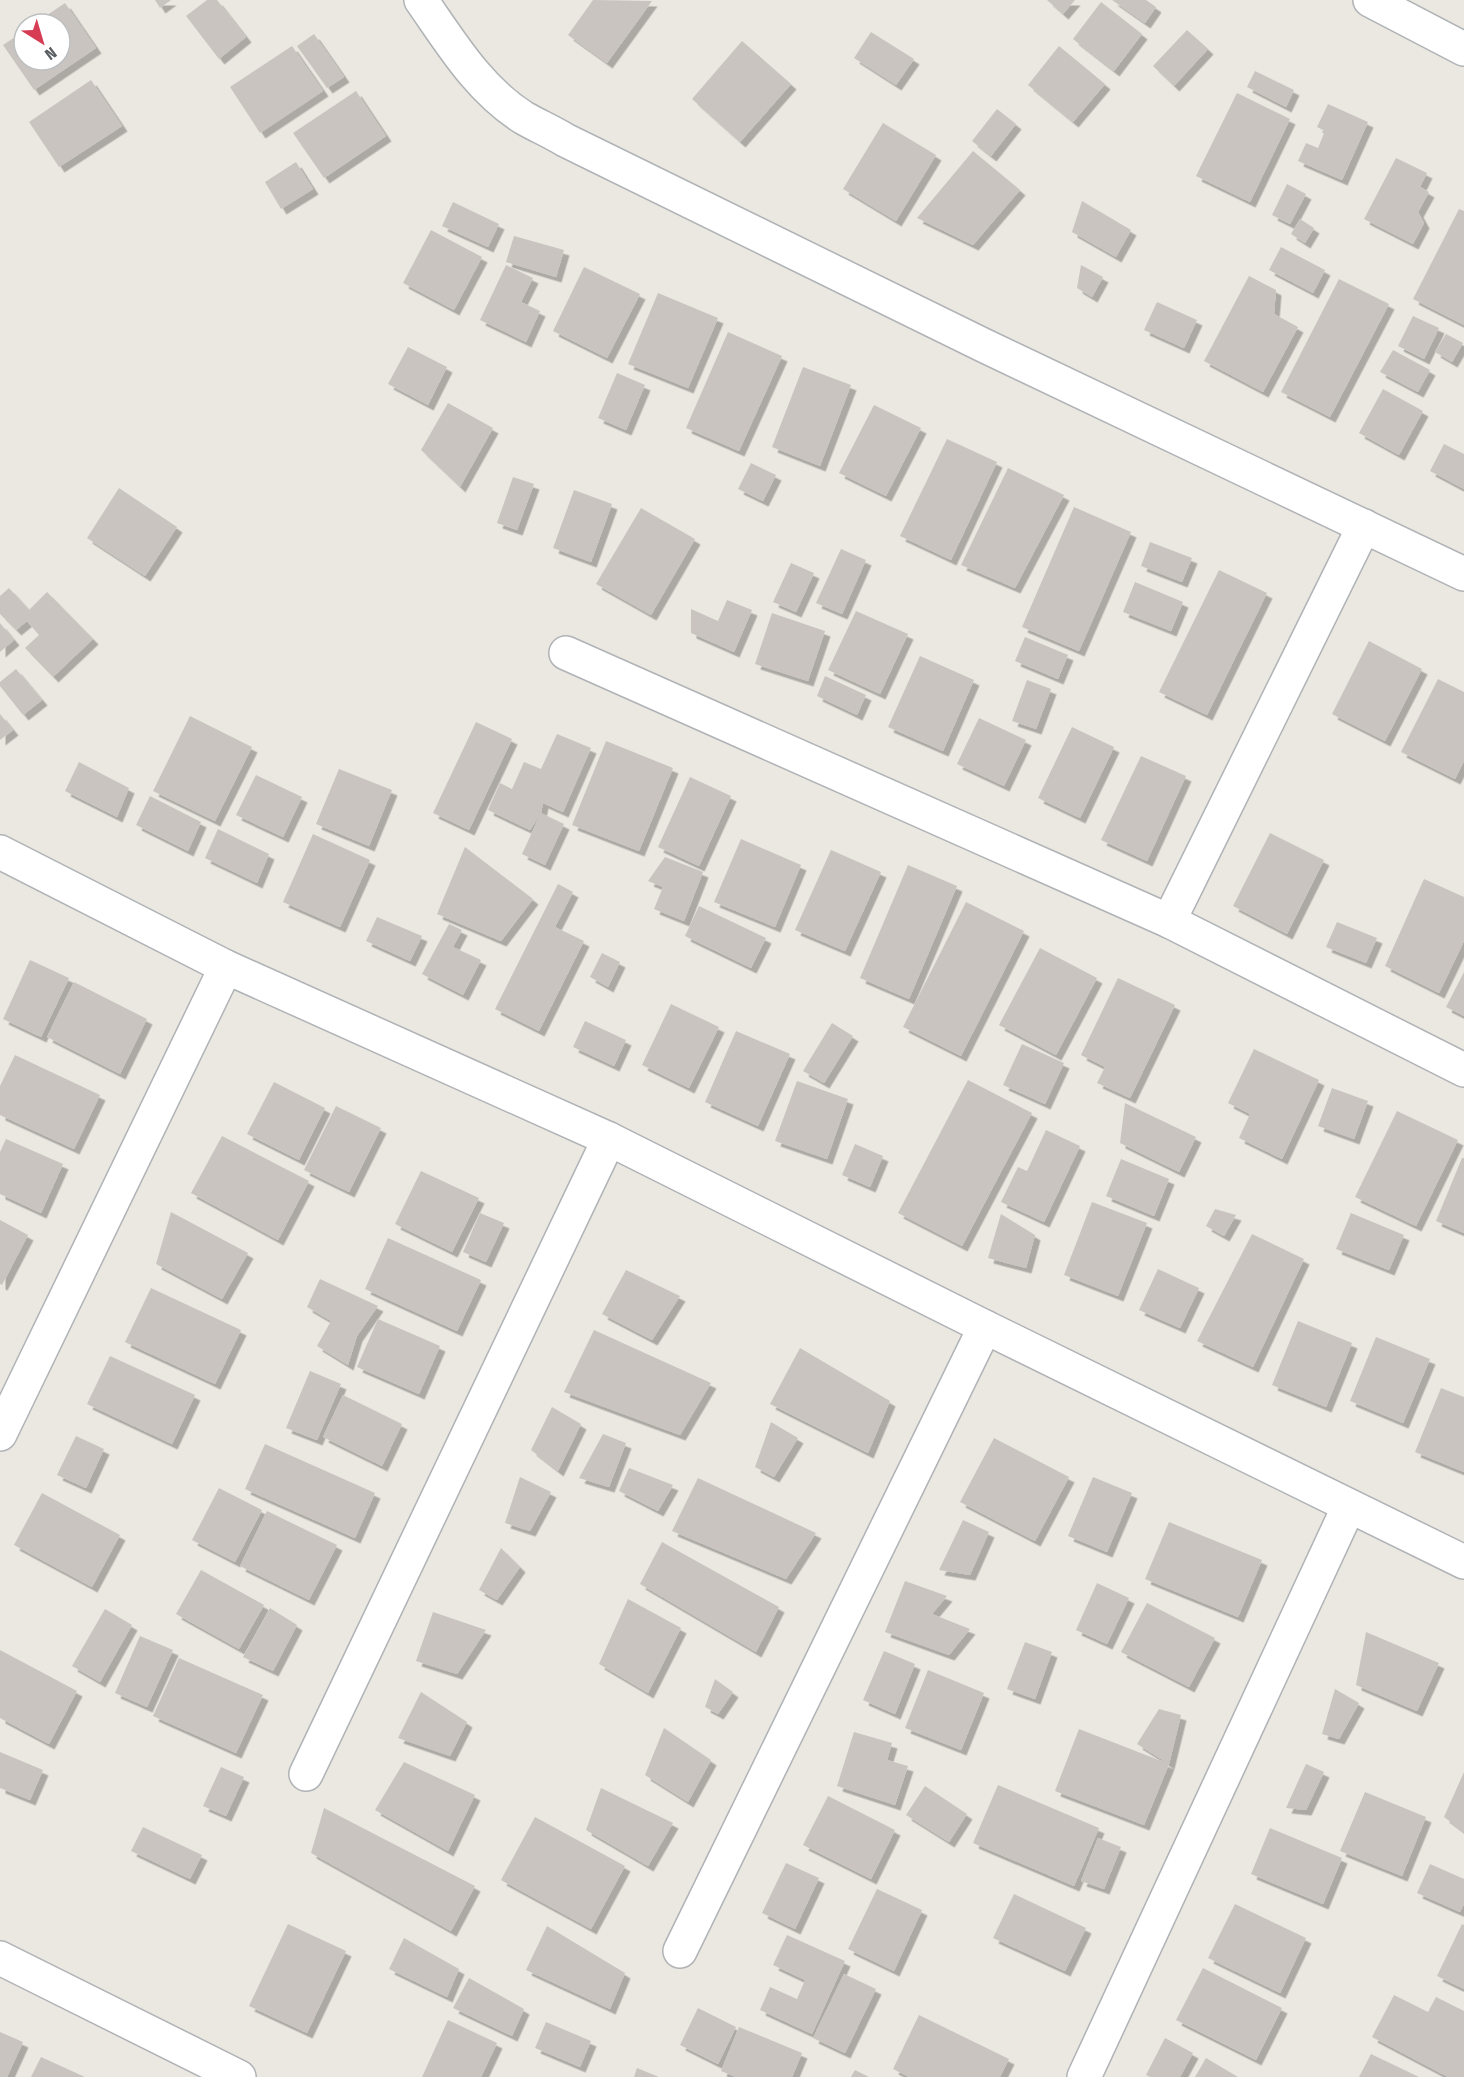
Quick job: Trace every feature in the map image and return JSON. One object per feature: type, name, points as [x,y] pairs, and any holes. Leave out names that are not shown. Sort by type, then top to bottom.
[{"type":"street","points":[[421,0],[467,66],[493,93],[523,117],[565,140],[975,341],[1464,574]]},
{"type":"street","points":[[1370,0],[1464,49]]},
{"type":"street","points":[[1169,921],[1364,526]]},
{"type":"street","points":[[566,653],[1169,921],[1464,1070]]},
{"type":"street","points":[[0,852],[226,967],[609,1139],[1464,1562]]},
{"type":"street","points":[[0,1434],[226,967]]},
{"type":"street","points":[[306,1774],[609,1139]]},
{"type":"street","points":[[680,1951],[985,1327]]},
{"type":"street","points":[[1084,2077],[1348,1506]]},
{"type":"street","points":[[0,1958],[239,2077]]},
{"type":"building","points":[[155,0],[171,0],[160,8]]},
{"type":"building","points":[[207,0],[217,0],[246,37],[219,59],[186,16]]},
{"type":"building","points":[[593,0],[652,1],[607,63],[568,35]]},
{"type":"building","points":[[1047,0],[1075,0],[1063,14]]},
{"type":"building","points":[[1112,0],[1146,0],[1156,7],[1145,23]]},
{"type":"building","points":[[1101,2],[1142,34],[1114,71],[1073,39]]},
{"type":"building","points":[[65,3],[71,12],[52,12]]},
{"type":"building","points":[[72,13],[96,48],[72,64]]},
{"type":"building","points":[[1187,30],[1208,49],[1174,86],[1153,66]]},
{"type":"building","points":[[871,32],[914,59],[896,85],[854,58]]},
{"type":"building","points":[[314,34],[344,77],[327,88],[297,46]]},
{"type":"building","points":[[12,39],[12,58],[3,45]]},
{"type":"building","points":[[742,41],[791,84],[740,142],[692,99]]},
{"type":"building","points":[[292,46],[323,91],[260,133],[230,87]]},
{"type":"building","points":[[1059,46],[1105,84],[1073,122],[1028,85]]},
{"type":"building","points":[[1255,71],[1294,90],[1286,107],[1247,87]]},
{"type":"building","points":[[22,72],[61,72],[34,90]]},
{"type":"building","points":[[91,80],[122,126],[59,167],[29,122]]},
{"type":"building","points":[[356,91],[386,136],[324,178],[293,133]]},
{"type":"building","points":[[1237,93],[1290,119],[1250,202],[1196,176]]},
{"type":"building","points":[[1328,104],[1368,122],[1342,180],[1298,161],[1306,143],[1318,148],[1325,131],[1317,127]]},
{"type":"building","points":[[997,109],[1016,124],[991,156],[972,141]]},
{"type":"building","points":[[883,123],[936,155],[896,221],[843,189]]},
{"type":"building","points":[[973,151],[1020,190],[973,245],[917,218]]},
{"type":"building","points":[[1396,158],[1427,173],[1420,187],[1429,192],[1418,212],[1424,223],[1413,244],[1364,219]]},
{"type":"building","points":[[296,162],[313,189],[281,209],[265,182]]},
{"type":"building","points":[[1287,184],[1306,194],[1290,224],[1272,215]]},
{"type":"building","points":[[1082,201],[1131,230],[1116,257],[1072,232]]},
{"type":"building","points":[[453,202],[499,224],[488,247],[442,226]]},
{"type":"building","points":[[1459,209],[1464,211],[1464,325],[1413,299]]},
{"type":"building","points":[[1300,219],[1314,228],[1305,243],[1291,234]]},
{"type":"building","points":[[431,230],[482,257],[454,310],[403,283]]},
{"type":"building","points":[[514,236],[564,250],[556,277],[506,262]]},
{"type":"building","points":[[1281,247],[1325,270],[1313,293],[1269,270]]},
{"type":"building","points":[[506,265],[533,278],[521,302],[540,311],[526,342],[480,320]]},
{"type":"building","points":[[1081,265],[1103,277],[1092,297],[1077,288]]},
{"type":"building","points":[[584,267],[640,294],[607,358],[553,331]]},
{"type":"building","points":[[1249,276],[1276,290],[1274,314],[1298,327],[1263,392],[1204,361]]},
{"type":"building","points":[[1339,279],[1389,304],[1330,417],[1281,392]]},
{"type":"building","points":[[658,293],[718,318],[688,388],[628,364]]},
{"type":"building","points":[[1157,302],[1197,320],[1184,348],[1144,330]]},
{"type":"building","points":[[1413,316],[1439,328],[1424,359],[1398,346]]},
{"type":"building","points":[[728,332],[782,356],[739,451],[686,428]]},
{"type":"building","points":[[1446,334],[1463,343],[1452,362],[1435,352]]},
{"type":"building","points":[[408,347],[447,367],[428,405],[388,384]]},
{"type":"building","points":[[1393,350],[1430,370],[1418,392],[1380,372]]},
{"type":"building","points":[[803,367],[851,385],[820,466],[772,447]]},
{"type":"building","points":[[617,373],[645,385],[626,430],[598,418]]},
{"type":"building","points":[[1383,389],[1423,411],[1399,455],[1359,433]]},
{"type":"building","points":[[448,403],[493,428],[460,487],[421,450]]},
{"type":"building","points":[[874,405],[921,428],[886,496],[839,473]]},
{"type":"building","points":[[947,439],[997,462],[951,560],[900,536]]},
{"type":"building","points":[[1444,444],[1464,454],[1464,489],[1430,471]]},
{"type":"building","points":[[751,463],[776,475],[763,501],[738,489]]},
{"type":"building","points":[[1008,468],[1064,495],[1015,588],[961,565]]},
{"type":"building","points":[[513,477],[534,484],[517,530],[497,523]]},
{"type":"building","points":[[119,488],[177,527],[145,576],[87,538]]},
{"type":"building","points":[[574,490],[612,504],[591,562],[553,548]]},
{"type":"building","points":[[1074,507],[1131,532],[1079,651],[1022,627]]},
{"type":"building","points":[[641,508],[695,539],[651,615],[596,584]]},
{"type":"building","points":[[1150,542],[1192,558],[1182,582],[1141,566]]},
{"type":"building","points":[[841,549],[866,560],[842,614],[816,603]]},
{"type":"building","points":[[791,563],[814,573],[796,612],[773,602]]},
{"type":"building","points":[[1219,570],[1267,593],[1207,715],[1159,692]]},
{"type":"building","points":[[1135,582],[1183,602],[1171,631],[1123,612]]},
{"type":"building","points":[[9,588],[29,610],[47,592],[93,639],[53,677],[25,648],[39,635],[27,621],[16,630],[0,614],[0,596]]},
{"type":"building","points":[[727,600],[752,610],[734,652],[691,633],[691,609],[718,621]]},
{"type":"building","points":[[856,611],[908,634],[880,694],[828,670]]},
{"type":"building","points":[[772,613],[825,631],[808,681],[755,664]]},
{"type":"building","points":[[0,623],[14,640],[0,652]]},
{"type":"building","points":[[1025,637],[1068,655],[1058,679],[1015,661]]},
{"type":"building","points":[[1369,641],[1422,669],[1385,741],[1332,714]]},
{"type":"building","points":[[920,656],[974,680],[943,751],[888,727]]},
{"type":"building","points":[[16,669],[42,700],[23,715],[0,686],[0,682]]},
{"type":"building","points":[[825,676],[866,695],[857,715],[817,696]]},
{"type":"building","points":[[1438,679],[1464,692],[1464,761],[1455,779],[1401,752]]},
{"type":"building","points":[[1027,680],[1051,689],[1036,729],[1012,721]]},
{"type":"building","points":[[0,714],[13,730],[0,740]]},
{"type":"building","points":[[190,716],[252,747],[215,821],[153,791]]},
{"type":"building","points":[[979,718],[1026,740],[1004,786],[957,764]]},
{"type":"building","points":[[476,722],[512,739],[469,830],[433,813]]},
{"type":"building","points":[[1072,727],[1114,747],[1080,818],[1038,798]]},
{"type":"building","points":[[557,734],[591,748],[563,812],[543,803],[541,813],[530,830],[488,810],[500,783],[512,789],[524,762],[541,769]]},
{"type":"building","points":[[606,741],[673,768],[639,851],[572,825]]},
{"type":"building","points":[[1141,756],[1186,776],[1147,861],[1101,840]]},
{"type":"building","points":[[79,762],[129,788],[117,817],[65,791]]},
{"type":"building","points":[[339,769],[392,790],[369,846],[316,824]]},
{"type":"building","points":[[256,775],[302,797],[283,837],[236,815]]},
{"type":"building","points":[[690,777],[731,796],[699,866],[658,847]]},
{"type":"building","points":[[150,796],[201,822],[188,851],[136,825]]},
{"type":"building","points":[[541,813],[564,824],[545,865],[522,854]]},
{"type":"building","points":[[218,829],[269,854],[257,883],[205,858]]},
{"type":"building","points":[[1270,833],[1324,860],[1287,934],[1233,906]]},
{"type":"building","points":[[313,834],[370,860],[340,927],[283,902]]},
{"type":"building","points":[[741,839],[801,865],[775,927],[714,902]]},
{"type":"building","points":[[465,847],[533,899],[501,941],[437,914]]},
{"type":"building","points":[[831,850],[881,872],[845,951],[795,930]]},
{"type":"building","points":[[665,857],[703,872],[684,921],[654,909],[663,887],[648,881]]},
{"type":"building","points":[[908,865],[957,886],[909,999],[860,978]]},
{"type":"building","points":[[1424,879],[1464,897],[1464,941],[1439,993],[1385,966]]},
{"type":"building","points":[[558,884],[573,892],[555,927],[584,941],[539,1031],[495,1009]]},
{"type":"building","points":[[966,902],[1024,931],[961,1056],[903,1027]]},
{"type":"building","points":[[699,906],[766,938],[751,968],[685,936]]},
{"type":"building","points":[[377,917],[422,936],[410,961],[366,941]]},
{"type":"building","points":[[1337,922],[1377,938],[1366,963],[1326,947]]},
{"type":"building","points":[[449,924],[462,930],[453,947],[481,960],[463,995],[422,974]]},
{"type":"building","points":[[1040,948],[1097,978],[1056,1055],[999,1025]]},
{"type":"building","points":[[602,953],[620,962],[608,987],[590,977]]},
{"type":"building","points":[[30,960],[69,978],[41,1037],[3,1019]]},
{"type":"building","points":[[1464,972],[1464,1016],[1446,1007]]},
{"type":"building","points":[[1118,978],[1175,1005],[1130,1098],[1097,1083],[1105,1067],[1081,1055]]},
{"type":"building","points":[[74,982],[147,1019],[120,1074],[47,1037]]},
{"type":"building","points":[[671,1004],[719,1027],[689,1088],[642,1065]]},
{"type":"building","points":[[585,1021],[626,1040],[614,1066],[573,1047]]},
{"type":"building","points":[[832,1023],[853,1036],[824,1083],[803,1071]]},
{"type":"building","points":[[736,1031],[790,1054],[758,1126],[705,1102]]},
{"type":"building","points":[[1022,1044],[1064,1063],[1045,1104],[1003,1085]]},
{"type":"building","points":[[1254,1049],[1319,1080],[1282,1159],[1239,1138],[1250,1114],[1228,1103]]},
{"type":"building","points":[[15,1055],[100,1095],[74,1149],[0,1115],[0,1086]]},
{"type":"building","points":[[968,1080],[1032,1113],[962,1246],[898,1213]]},
{"type":"building","points":[[797,1081],[848,1099],[827,1159],[775,1141]]},
{"type":"building","points":[[274,1082],[325,1108],[299,1160],[247,1134]]},
{"type":"building","points":[[1332,1088],[1368,1101],[1354,1139],[1318,1126]]},
{"type":"building","points":[[1125,1103],[1196,1137],[1179,1172],[1120,1143]]},
{"type":"building","points":[[336,1106],[381,1128],[349,1192],[304,1170]]},
{"type":"building","points":[[1397,1111],[1458,1140],[1416,1226],[1355,1197]]},
{"type":"building","points":[[1046,1130],[1080,1146],[1044,1222],[1001,1202],[1018,1167],[1027,1171]]},
{"type":"building","points":[[222,1136],[309,1181],[278,1240],[191,1193]]},
{"type":"building","points":[[6,1139],[63,1164],[41,1213],[0,1194],[0,1152]]},
{"type":"building","points":[[855,1144],[883,1156],[870,1187],[842,1175]]},
{"type":"building","points":[[1462,1158],[1464,1158],[1464,1233],[1436,1221]]},
{"type":"building","points":[[1121,1159],[1169,1179],[1154,1216],[1106,1196]]},
{"type":"building","points":[[421,1171],[479,1198],[452,1252],[395,1224]]},
{"type":"building","points":[[1092,1202],[1147,1223],[1118,1296],[1064,1275]]},
{"type":"building","points":[[1215,1209],[1236,1215],[1224,1236],[1206,1226]]},
{"type":"building","points":[[171,1212],[248,1253],[222,1299],[156,1264]]},
{"type":"building","points":[[480,1213],[504,1223],[486,1262],[463,1252]]},
{"type":"building","points":[[1351,1213],[1404,1235],[1389,1270],[1336,1249]]},
{"type":"building","points":[[1001,1214],[1035,1235],[1026,1268],[988,1258]]},
{"type":"building","points":[[0,1220],[28,1235],[2,1285],[0,1284]]},
{"type":"building","points":[[1252,1234],[1304,1259],[1253,1367],[1197,1341]]},
{"type":"building","points":[[388,1238],[481,1280],[457,1331],[365,1289]]},
{"type":"building","points":[[1158,1269],[1199,1288],[1180,1328],[1139,1310]]},
{"type":"building","points":[[626,1270],[680,1296],[652,1340],[602,1314]]},
{"type":"building","points":[[320,1279],[378,1306],[357,1336],[348,1365],[317,1346],[331,1321],[338,1325],[307,1307]]},
{"type":"building","points":[[151,1288],[241,1330],[215,1384],[125,1342]]},
{"type":"building","points":[[378,1319],[440,1346],[419,1394],[357,1367]]},
{"type":"building","points":[[1298,1321],[1352,1343],[1326,1407],[1272,1385]]},
{"type":"building","points":[[594,1330],[711,1383],[680,1435],[564,1392]]},
{"type":"building","points":[[1376,1337],[1430,1359],[1403,1423],[1350,1401]]},
{"type":"building","points":[[800,1348],[890,1401],[868,1453],[770,1404]]},
{"type":"building","points":[[110,1356],[195,1395],[172,1444],[87,1404]]},
{"type":"building","points":[[310,1371],[341,1384],[317,1440],[286,1428]]},
{"type":"building","points":[[1441,1388],[1464,1397],[1464,1472],[1415,1452]]},
{"type":"building","points":[[343,1395],[402,1424],[382,1466],[323,1437]]},
{"type":"building","points":[[552,1407],[581,1424],[558,1471],[531,1450]]},
{"type":"building","points":[[771,1422],[798,1438],[774,1477],[755,1467]]},
{"type":"building","points":[[603,1434],[626,1443],[609,1487],[579,1478]]},
{"type":"building","points":[[76,1436],[104,1449],[86,1488],[57,1475]]},
{"type":"building","points":[[994,1438],[1069,1477],[1035,1541],[960,1502]]},
{"type":"building","points":[[265,1444],[375,1493],[355,1538],[245,1489]]},
{"type":"building","points":[[629,1468],[673,1485],[658,1511],[619,1491]]},
{"type":"building","points":[[520,1477],[551,1492],[530,1531],[505,1523]]},
{"type":"building","points":[[1093,1477],[1132,1493],[1107,1552],[1068,1536]]},
{"type":"building","points":[[698,1478],[816,1533],[786,1579],[672,1531]]},
{"type":"building","points":[[219,1488],[262,1510],[235,1562],[192,1540]]},
{"type":"building","points":[[42,1493],[120,1535],[92,1587],[14,1545]]},
{"type":"building","points":[[267,1511],[337,1545],[309,1600],[240,1566]]},
{"type":"building","points":[[963,1520],[989,1532],[970,1575],[939,1570]]},
{"type":"building","points":[[1169,1522],[1262,1560],[1238,1617],[1145,1579]]},
{"type":"building","points":[[662,1542],[779,1607],[756,1652],[640,1584]]},
{"type":"building","points":[[501,1548],[520,1567],[497,1600],[479,1590]]},
{"type":"building","points":[[201,1570],[264,1605],[239,1649],[176,1614]]},
{"type":"building","points":[[905,1581],[947,1596],[932,1614],[970,1629],[949,1655],[885,1632]]},
{"type":"building","points":[[1097,1583],[1129,1598],[1107,1644],[1076,1630]]},
{"type":"building","points":[[628,1599],[681,1628],[648,1693],[599,1664]]},
{"type":"building","points":[[1147,1603],[1215,1638],[1189,1687],[1121,1652]]},
{"type":"building","points":[[270,1608],[297,1625],[273,1671],[243,1657]]},
{"type":"building","points":[[105,1609],[132,1625],[100,1682],[72,1666]]},
{"type":"building","points":[[433,1612],[486,1630],[457,1674],[416,1661]]},
{"type":"building","points":[[1366,1632],[1439,1663],[1417,1711],[1356,1685]]},
{"type":"building","points":[[140,1636],[173,1650],[147,1707],[115,1693]]},
{"type":"building","points":[[1025,1642],[1052,1652],[1035,1699],[1007,1689]]},
{"type":"building","points":[[0,1650],[77,1691],[49,1744],[0,1718]]},
{"type":"building","points":[[884,1651],[915,1664],[895,1714],[863,1700]]},
{"type":"building","points":[[179,1658],[263,1695],[236,1753],[153,1716]]},
{"type":"building","points":[[928,1670],[984,1693],[961,1750],[905,1728]]},
{"type":"building","points":[[715,1679],[733,1692],[718,1714],[705,1707]]},
{"type":"building","points":[[1335,1689],[1359,1703],[1339,1739],[1322,1734]]},
{"type":"building","points":[[421,1692],[467,1722],[450,1756],[398,1738]]},
{"type":"building","points":[[1159,1709],[1181,1715],[1169,1764],[1137,1744]]},
{"type":"building","points":[[664,1728],[711,1760],[688,1802],[645,1775]]},
{"type":"building","points":[[1079,1729],[1169,1764],[1144,1825],[1055,1791]]},
{"type":"building","points":[[854,1732],[892,1743],[887,1760],[908,1766],[895,1805],[837,1786]]},
{"type":"building","points":[[0,1752],[43,1770],[30,1800],[0,1788]]},
{"type":"building","points":[[404,1762],[475,1795],[448,1851],[375,1810]]},
{"type":"building","points":[[1306,1764],[1324,1772],[1306,1810],[1286,1808]]},
{"type":"building","points":[[221,1767],[244,1777],[226,1816],[203,1806]]},
{"type":"building","points":[[1464,1772],[1464,1832],[1444,1817]]},
{"type":"building","points":[[998,1785],[1099,1828],[1074,1886],[973,1843]]},
{"type":"building","points":[[925,1786],[967,1814],[949,1842],[906,1815]]},
{"type":"building","points":[[601,1788],[673,1823],[648,1866],[586,1830]]},
{"type":"building","points":[[1365,1792],[1426,1817],[1402,1876],[1340,1851]]},
{"type":"building","points":[[828,1796],[895,1830],[871,1879],[803,1845]]},
{"type":"building","points":[[324,1808],[475,1886],[451,1931],[311,1853]]},
{"type":"building","points":[[535,1817],[625,1866],[591,1929],[501,1880]]},
{"type":"building","points":[[143,1827],[202,1855],[190,1879],[131,1851]]},
{"type":"building","points":[[1270,1828],[1342,1858],[1323,1904],[1251,1874]]},
{"type":"building","points":[[1098,1838],[1121,1847],[1104,1889],[1081,1881]]},
{"type":"building","points":[[786,1863],[819,1878],[795,1929],[762,1913]]},
{"type":"building","points":[[1430,1864],[1464,1879],[1464,1904],[1460,1912],[1417,1893]]},
{"type":"building","points":[[877,1889],[922,1910],[894,1971],[848,1949]]},
{"type":"building","points":[[1014,1894],[1086,1928],[1065,1971],[993,1938]]},
{"type":"building","points":[[1235,1904],[1306,1938],[1280,1993],[1208,1958]]},
{"type":"building","points":[[288,1924],[346,1951],[307,2033],[249,2006]]},
{"type":"building","points":[[1462,1924],[1464,1925],[1464,1989],[1437,1976]]},
{"type":"building","points":[[547,1926],[625,1973],[610,2009],[526,1970]]},
{"type":"building","points":[[787,1935],[845,1961],[812,2034],[760,2010],[770,1987],[797,1999],[805,1980],[773,1965]]},
{"type":"building","points":[[404,1938],[459,1969],[447,1997],[389,1969]]},
{"type":"building","points":[[1203,1968],[1282,2008],[1256,2060],[1176,2020]]},
{"type":"building","points":[[844,1974],[876,1989],[845,2053],[813,2038]]},
{"type":"building","points":[[469,1978],[524,2009],[512,2036],[453,2008]]},
{"type":"building","points":[[1394,1995],[1428,2012],[1436,1997],[1464,2011],[1464,2077],[1448,2077],[1372,2037]]},
{"type":"building","points":[[698,2008],[736,2027],[718,2064],[680,2045]]},
{"type":"building","points":[[919,2015],[1009,2059],[1000,2077],[909,2077],[893,2069]]},
{"type":"building","points":[[448,2020],[497,2043],[481,2077],[422,2077]]},
{"type":"building","points":[[546,2022],[591,2041],[580,2067],[535,2048]]},
{"type":"building","points":[[739,2027],[802,2053],[792,2077],[736,2077],[721,2071]]},
{"type":"building","points":[[0,2032],[23,2042],[7,2077],[0,2077]]},
{"type":"building","points":[[1165,2038],[1193,2053],[1180,2077],[1150,2077],[1146,2075]]},
{"type":"building","points":[[1371,2054],[1419,2077],[1359,2077]]},
{"type":"building","points":[[41,2057],[85,2077],[31,2077]]},
{"type":"building","points":[[1206,2058],[1238,2077],[1195,2077]]},
{"type":"building","points":[[637,2068],[659,2077],[634,2077]]},
{"type":"building","points":[[855,2070],[869,2077],[851,2077]]}]
